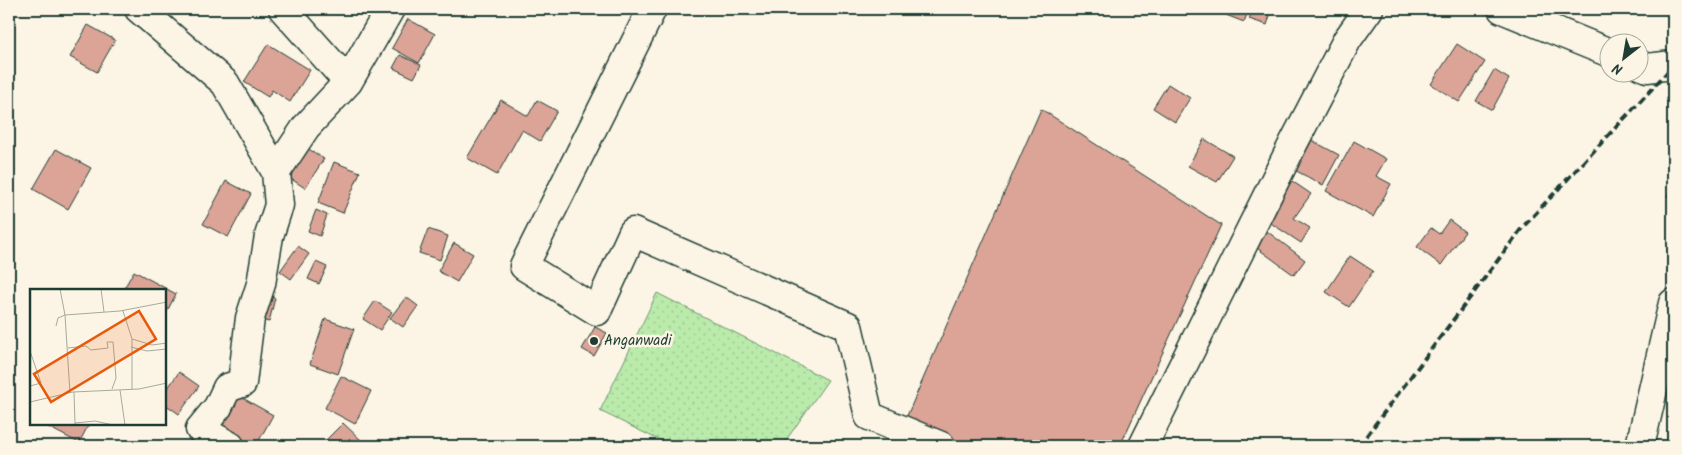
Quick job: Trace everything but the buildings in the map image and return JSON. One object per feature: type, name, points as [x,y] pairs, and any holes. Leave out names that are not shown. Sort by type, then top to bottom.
[{"type":"street","points":[[139,9],[225,83],[276,172],[279,205],[269,236],[261,284],[250,318],[242,383],[228,388],[218,407],[200,429],[230,446]]},
{"type":"street","points":[[283,9],[348,82]]},
{"type":"street","points":[[276,172],[306,127],[348,82],[390,9]]},
{"type":"street","points":[[652,9],[524,266],[597,311],[633,232],[848,326],[869,416],[941,446]]},
{"type":"street","points":[[1142,446],[1293,144],[1347,40],[1368,9]]},
{"type":"street","points":[[1502,9],[1600,49]]},
{"type":"street","points":[[1650,68],[1673,65]]},
{"type":"street","points":[[1640,446],[1673,303]]},
{"type":"green space","points":[[657,293],[828,380],[782,446],[671,446],[600,411]]},
{"type":"railway","points":[[1359,446],[1522,228],[1673,66]]},
{"type":"place","name":"Anganwadi","points":[[594,341]]}]
